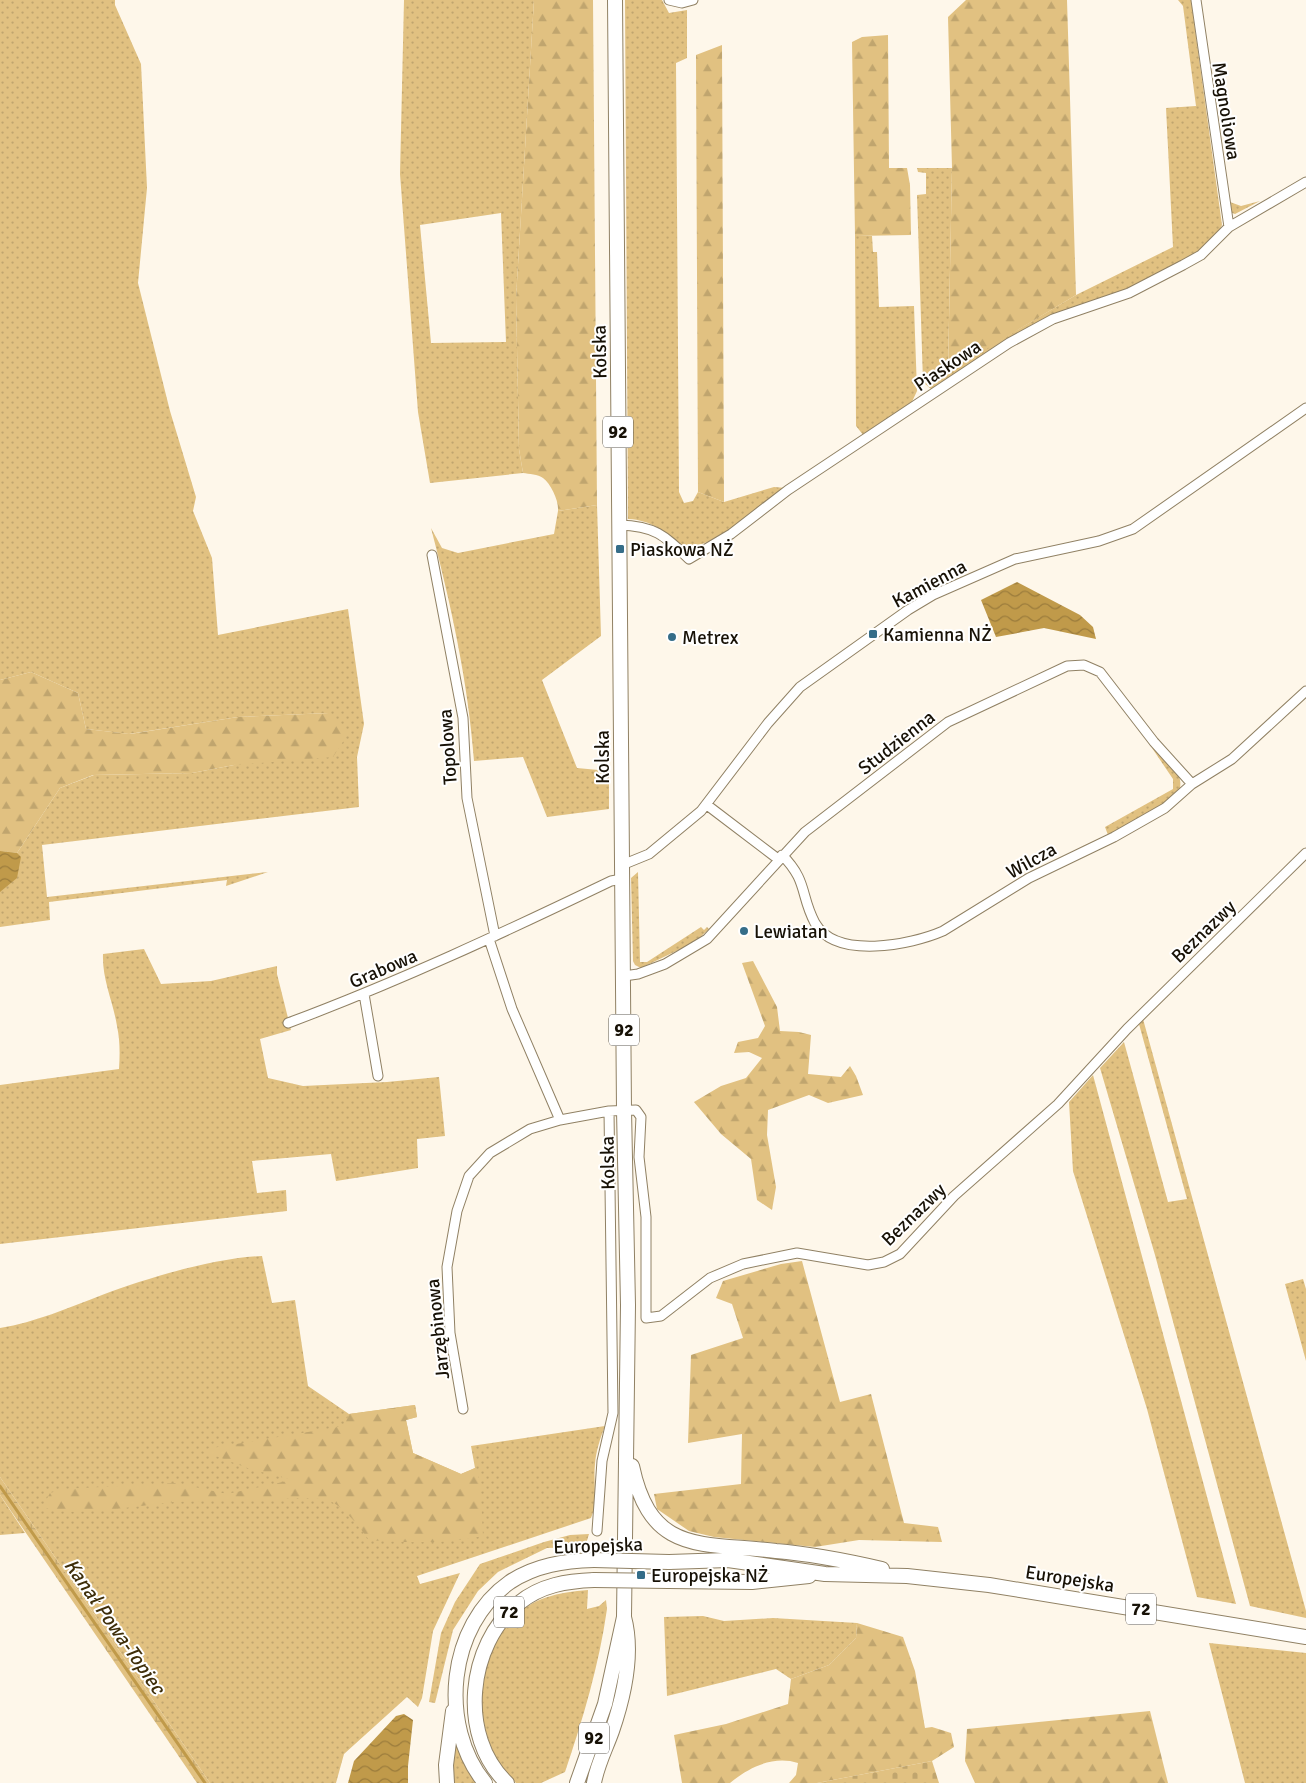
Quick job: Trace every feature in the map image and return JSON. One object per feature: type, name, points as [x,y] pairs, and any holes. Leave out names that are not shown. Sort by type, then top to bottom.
[{"type":"main road","name":"Kolska","points":[[615,0],[624,1110],[628,1305],[624,1616]]},
{"type":"main road","name":"72","points":[[627,1441],[638,1492],[643,1504],[655,1521],[676,1536],[705,1544],[818,1555],[916,1577]]},
{"type":"main road","name":"Europejska","points":[[485,1783],[466,1750],[454,1705],[464,1645],[478,1615],[494,1596],[512,1581],[544,1566],[570,1561],[669,1562],[728,1560],[825,1574],[916,1577],[1017,1588],[1306,1637]]},
{"type":"main road","name":"Europejska","points":[[507,1783],[488,1760],[476,1726],[475,1698],[486,1646],[497,1625],[528,1597],[569,1581],[752,1582],[825,1574]]},
{"type":"main road","name":"92","points":[[577,1783],[605,1704],[624,1616]]},
{"type":"main road","name":"92","points":[[594,1783],[616,1718],[626,1673],[630,1637],[624,1616]]},
{"type":"main road","points":[[447,1783],[449,1732],[454,1705]]},
{"type":"street","points":[[669,0],[682,3],[693,0]]},
{"type":"street","name":"Magnoliowa","points":[[1196,0],[1229,227]]},
{"type":"street","name":"Piaskowa","points":[[619,525],[642,526],[657,531],[689,559],[730,534],[788,490],[1009,343],[1053,319],[1129,293],[1176,269],[1200,255],[1229,227],[1306,182]]},
{"type":"street","name":"Kamienna","points":[[622,872],[690,822],[707,805],[752,743],[792,694],[908,610],[933,595],[1015,559],[1098,541],[1133,529],[1306,408]]},
{"type":"street","name":"Topolowa","points":[[432,555],[463,718],[467,798],[492,938],[512,1009],[560,1120]]},
{"type":"street","name":"Studzienna","points":[[624,976],[638,974],[665,964],[703,942],[804,832],[836,810],[948,722],[1067,666],[1076,664],[1093,667],[1100,672],[1154,742],[1192,784]]},
{"type":"street","name":"Wilcza","points":[[707,805],[780,857],[798,873],[811,915],[826,936],[849,944],[878,946],[917,940],[943,931],[1029,878],[1138,824],[1165,808],[1192,784],[1232,759],[1306,691]]},
{"type":"street","name":"Beznazwy","points":[[624,1110],[636,1110],[641,1117],[640,1157],[646,1217],[646,1318],[661,1316],[699,1286],[722,1272],[764,1259],[797,1253],[862,1265],[884,1262],[900,1254],[910,1245],[954,1196],[1058,1104],[1127,1029],[1306,853]]},
{"type":"street","points":[[492,938],[611,881],[622,872]]},
{"type":"street","name":"Grabowa","points":[[288,1023],[364,994],[492,938]]},
{"type":"street","points":[[364,994],[378,1076]]},
{"type":"street","points":[[560,1120],[624,1110]]},
{"type":"street","points":[[597,1531],[602,1462],[613,1413],[609,1111]]},
{"type":"street","name":"Jarzębinowa","points":[[463,1409],[450,1333],[446,1267],[457,1211],[469,1176],[490,1153],[530,1130],[560,1120]]},
{"type":"green space","points":[[0,0],[115,0],[115,5],[141,64],[147,188],[138,283],[170,411],[196,497],[193,511],[212,558],[218,635],[348,609],[364,724],[357,757],[359,807],[42,845],[47,897],[268,872],[226,886],[227,880],[49,902],[50,920],[0,927],[0,851],[17,853],[60,788],[94,775],[192,773],[234,765],[329,713],[238,717],[129,734],[86,729],[78,693],[31,672],[0,680]]},
{"type":"green space","points":[[404,0],[534,0],[516,298],[519,449],[523,473],[430,483],[418,412],[400,174]],"holes":[[[501,213],[506,342],[431,343],[420,225]]]},
{"type":"green space","points":[[534,0],[593,0],[597,505],[558,511],[552,488],[546,481],[539,476],[523,473],[519,449],[516,298]]},
{"type":"green space","points":[[625,0],[662,0],[669,13],[687,10],[687,58],[676,63],[679,492],[684,503],[693,501],[698,492],[724,502],[774,487],[786,488],[719,536],[691,547],[682,545],[651,524],[628,519]]},
{"type":"green space","points":[[966,0],[1067,0],[1076,295],[948,372],[952,168],[948,17]]},
{"type":"green space","points":[[1178,0],[1191,0],[1222,225],[1217,235],[1185,262],[1097,302],[1052,316],[932,390],[923,382],[917,195],[926,194],[926,173],[918,172],[917,168],[952,168],[948,371],[1076,295],[1173,247],[1166,108],[1196,106],[1183,6]]},
{"type":"green space","points":[[888,35],[889,168],[907,168],[910,185],[911,235],[855,236],[852,42],[862,37]]},
{"type":"green space","points":[[722,45],[724,502],[698,492],[696,55]]},
{"type":"green space","points":[[1213,105],[1216,105],[1230,202],[1241,206],[1260,201],[1235,214],[1229,212]]},
{"type":"green space","points":[[855,236],[872,236],[873,252],[877,252],[879,307],[914,306],[917,391],[911,404],[864,436],[856,426]]},
{"type":"green space","points":[[597,505],[601,636],[542,680],[577,768],[609,771],[609,809],[547,817],[523,757],[474,761],[468,702],[458,643],[431,528],[442,548],[458,553],[554,534],[558,511]]},
{"type":"green space","points":[[31,672],[78,693],[86,729],[130,734],[238,717],[329,713],[348,734],[333,757],[234,765],[192,773],[93,775],[60,788],[17,853],[0,851],[0,680]]},
{"type":"green space","points":[[1152,748],[1169,762],[1179,775],[1180,786],[1177,795],[1170,802],[1132,825],[1081,847],[1108,835],[1105,827],[1173,789],[1173,779]]},
{"type":"green space","points":[[638,872],[640,962],[647,962],[701,927],[704,930],[707,927],[709,929],[695,942],[641,968],[635,965],[633,961],[631,878]]},
{"type":"green space","points":[[144,949],[161,984],[211,981],[277,966],[277,974],[291,1030],[260,1039],[268,1078],[303,1086],[387,1082],[439,1077],[445,1136],[417,1139],[418,1168],[336,1181],[331,1154],[252,1161],[257,1193],[286,1190],[287,1211],[0,1244],[0,1085],[119,1069],[120,1047],[118,1031],[104,973],[103,954]]},
{"type":"green space","points":[[753,961],[777,1007],[780,1031],[811,1035],[808,1074],[841,1077],[850,1066],[863,1095],[828,1103],[809,1095],[768,1110],[767,1135],[776,1187],[772,1210],[757,1200],[751,1159],[721,1134],[694,1102],[721,1086],[746,1078],[762,1058],[749,1052],[734,1053],[738,1042],[758,1038],[765,1026],[742,963]]},
{"type":"green space","points":[[1143,1019],[1306,1611],[1306,1618],[1250,1606],[1155,1255],[1100,1068],[1124,1042],[1168,1202],[1187,1199],[1139,1024]]},
{"type":"green space","points":[[1093,1075],[1236,1604],[1197,1597],[1147,1409],[1073,1171],[1069,1102]]},
{"type":"green space","points":[[262,1256],[272,1303],[295,1300],[308,1386],[349,1414],[415,1405],[417,1417],[406,1420],[413,1453],[461,1474],[475,1468],[471,1446],[605,1426],[598,1445],[595,1471],[595,1499],[591,1518],[417,1576],[420,1584],[460,1573],[433,1631],[422,1698],[418,1707],[407,1697],[344,1754],[336,1783],[210,1783],[0,1477],[0,1328],[64,1310],[120,1289],[181,1270],[223,1261]]},
{"type":"green space","points":[[802,1261],[840,1402],[871,1394],[904,1523],[938,1527],[942,1542],[859,1540],[815,1547],[714,1537],[689,1531],[657,1509],[654,1494],[741,1484],[742,1434],[688,1443],[691,1355],[743,1338],[732,1304],[716,1298],[723,1281],[781,1264]]},
{"type":"green space","points":[[1303,1279],[1306,1289],[1306,1361],[1285,1284]]},
{"type":"green space","points":[[415,1405],[417,1417],[406,1420],[413,1453],[461,1474],[475,1468],[480,1481],[483,1536],[469,1539],[426,1542],[369,1540],[343,1510],[332,1502],[317,1499],[184,1501],[105,1510],[67,1512],[43,1506],[50,1493],[64,1489],[176,1483],[227,1494],[292,1480],[250,1469],[200,1450],[344,1426],[349,1414]]},
{"type":"green space","points":[[0,1477],[210,1783],[197,1783],[0,1495]]},
{"type":"green space","points":[[0,1495],[25,1533],[0,1535]]},
{"type":"green space","points":[[589,1534],[585,1547],[547,1548],[498,1572],[478,1591],[453,1630],[435,1703],[429,1702],[441,1633],[455,1602],[480,1564],[544,1542],[570,1535]]},
{"type":"green space","points":[[588,1590],[587,1609],[599,1606],[606,1600],[607,1609],[600,1651],[590,1692],[565,1772],[541,1783],[516,1783],[502,1766],[491,1746],[485,1725],[482,1703],[483,1680],[489,1658],[498,1638],[511,1620],[527,1606],[567,1592]]},
{"type":"green space","points":[[703,1616],[724,1621],[773,1618],[857,1623],[856,1638],[829,1665],[791,1679],[776,1669],[667,1696],[664,1617]]},
{"type":"green space","points":[[857,1623],[903,1637],[915,1671],[925,1728],[932,1727],[951,1733],[954,1747],[932,1761],[817,1783],[789,1783],[796,1775],[798,1763],[780,1760],[762,1764],[745,1772],[730,1783],[682,1783],[674,1735],[726,1724],[788,1704],[791,1679],[829,1665],[856,1638]]},
{"type":"green space","points":[[1209,1643],[1306,1653],[1306,1783],[1245,1783]]},
{"type":"green space","points":[[1150,1711],[1168,1783],[975,1783],[965,1761],[967,1729]]},
{"type":"green space","points":[[454,1739],[457,1740],[467,1770],[476,1783],[452,1783]]},
{"type":"green space","points":[[932,1761],[939,1783],[817,1783]]},
{"type":"water","points":[[1017,582],[1080,615],[1093,627],[1096,639],[1044,628],[996,637],[981,600]]},
{"type":"water","points":[[0,851],[17,853],[21,857],[17,878],[0,892]]},
{"type":"water","points":[[404,1714],[413,1720],[408,1783],[348,1783],[354,1761],[396,1716]]},
{"type":"waterway","name":"Kanał Powa-Topiec","points":[[0,1486],[205,1783]]},
{"type":"place","name":"Piaskowa NŻ","points":[[620,549]]},
{"type":"place","name":"Kamienna NŻ","points":[[873,634]]},
{"type":"place","name":"Metrex","points":[[672,637]]},
{"type":"place","name":"Lewiatan","points":[[744,931]]},
{"type":"place","name":"Europejska NŻ","points":[[641,1575]]}]
